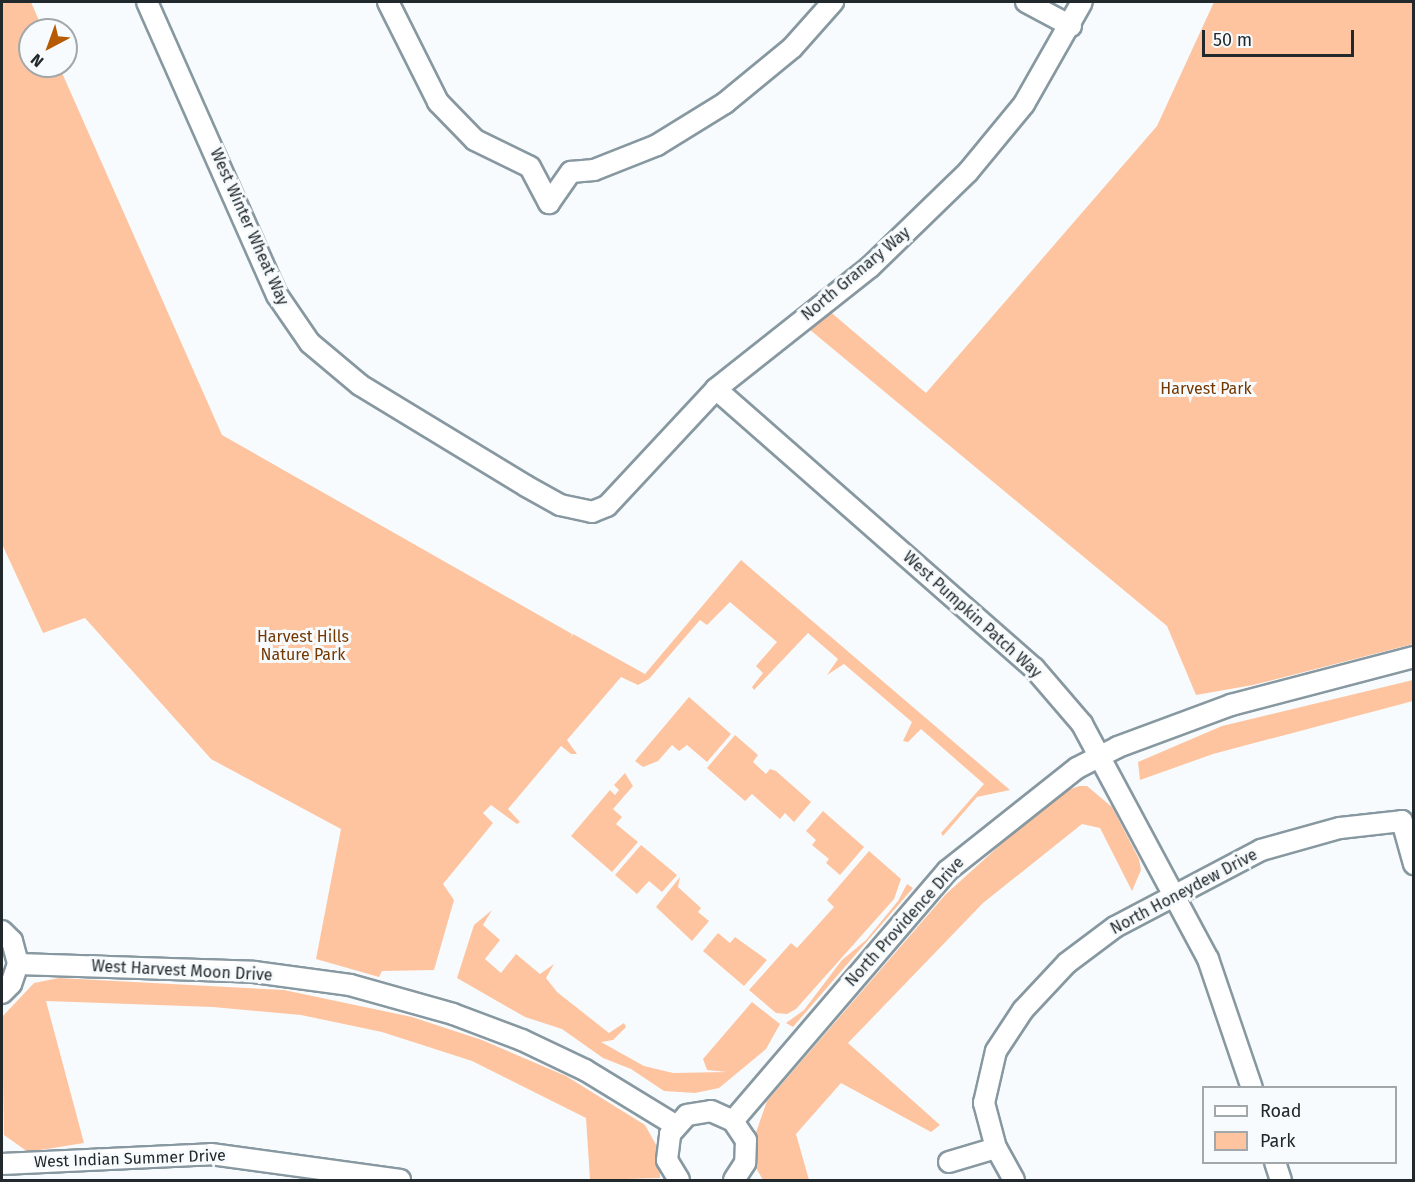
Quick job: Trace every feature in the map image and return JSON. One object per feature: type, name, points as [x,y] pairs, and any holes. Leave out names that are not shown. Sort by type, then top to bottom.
[{"type":"street","name":"West Winter Wheat Way","points":[[147,2],[277,295],[310,343],[360,386],[526,486],[560,505],[592,512]]},
{"type":"street","points":[[388,2],[438,102],[475,140],[493,152],[530,167],[549,203],[571,172],[594,170],[657,145],[725,103],[792,48],[833,2]]},
{"type":"street","points":[[1026,2],[1071,26]]},
{"type":"street","name":"North Granary Way","points":[[592,512],[612,502],[716,389],[870,267],[941,199],[1006,129],[1071,26],[1082,2]]},
{"type":"street","name":"West Pumpkin Patch Way","points":[[716,389],[1034,668],[1082,724],[1176,894],[1216,980],[1251,1086]]},
{"type":"street","name":"North Providence Drive","points":[[733,1121],[947,871],[1039,795],[1099,756],[1231,705],[1413,657]]},
{"type":"street","name":"North Honeydew Drive","points":[[996,1148],[984,1104],[996,1051],[1023,1010],[1067,963],[1096,942],[1176,894],[1261,850],[1340,828],[1402,821],[1413,864]]},
{"type":"street","points":[[2,931],[12,941],[18,964],[11,984],[2,993]]},
{"type":"street","name":"West Harvest Moon Drive","points":[[18,964],[254,972],[350,985],[443,1011],[522,1040],[585,1070],[675,1125]]},
{"type":"street","points":[[679,1180],[667,1160],[666,1147],[675,1125],[699,1112],[711,1111],[733,1121],[746,1140],[747,1152],[741,1178]]},
{"type":"street","points":[[949,1162],[996,1148],[1014,1180]]},
{"type":"street","name":"West Indian Summer Drive","points":[[2,1164],[211,1154],[400,1180]]},
{"type":"street","points":[[1276,1164],[1281,1180]]},
{"type":"green space","name":"Harvest Hills Nature Park","points":[[2,2],[31,2],[38,18],[18,18],[18,78],[64,78],[222,435],[572,634],[570,639],[573,634],[645,674],[741,560],[1010,790],[977,797],[943,836],[941,833],[984,784],[921,729],[908,742],[903,741],[912,722],[844,664],[827,675],[838,659],[808,633],[754,690],[752,687],[763,673],[756,666],[777,642],[730,602],[707,625],[700,620],[649,679],[638,685],[621,677],[567,740],[577,754],[571,754],[561,746],[508,809],[520,822],[517,824],[491,805],[483,813],[493,823],[443,884],[454,900],[434,970],[382,971],[379,977],[316,959],[341,829],[211,759],[85,618],[43,633],[2,544]]},
{"type":"green space","name":"Harvest Park","points":[[1214,2],[1413,2],[1413,644],[1253,685],[1196,695],[1167,626],[809,329],[827,309],[926,393],[1157,126]]},
{"type":"green space","points":[[1413,680],[1413,701],[1213,754],[1140,780],[1138,762],[1222,726]]},
{"type":"green space","points":[[689,697],[731,734],[707,762],[687,745],[679,751],[672,745],[658,761],[643,767],[635,761]]},
{"type":"green space","points":[[735,735],[758,755],[753,762],[766,774],[770,769],[776,771],[811,802],[794,822],[785,813],[780,819],[752,794],[745,801],[707,768]]},
{"type":"green space","points":[[625,773],[633,786],[613,809],[622,817],[616,824],[638,842],[612,872],[571,836],[610,790],[615,795],[619,790],[614,785]]},
{"type":"green space","points":[[1087,786],[1112,807],[1139,859],[1141,870],[1132,891],[1100,828],[1082,824],[983,903],[848,1043],[940,1125],[931,1132],[841,1083],[796,1134],[809,1180],[763,1180],[756,1168],[752,1144],[767,1101],[946,894],[1010,836],[1068,790]]},
{"type":"green space","points":[[823,811],[864,847],[840,875],[826,863],[829,859],[812,845],[816,840],[806,831]]},
{"type":"green space","points":[[641,845],[677,875],[662,892],[649,881],[637,894],[615,875]]},
{"type":"green space","points":[[869,851],[901,879],[894,899],[796,1009],[787,1014],[776,1013],[749,990],[791,943],[797,948],[834,907],[827,900]]},
{"type":"green space","points":[[680,877],[678,887],[701,908],[698,912],[709,921],[692,941],[656,907]]},
{"type":"green space","points":[[907,884],[913,888],[793,1027],[786,1023],[804,1010],[842,960],[866,940],[898,901]]},
{"type":"green space","points":[[492,910],[483,925],[500,940],[485,959],[501,973],[516,954],[540,974],[554,964],[546,978],[557,992],[609,1033],[624,1023],[626,1027],[613,1040],[601,1042],[644,1066],[673,1073],[727,1072],[707,1070],[703,1059],[752,1002],[780,1024],[766,1049],[719,1088],[695,1093],[664,1091],[631,1069],[603,1058],[562,1029],[525,1017],[457,978],[474,925]]},
{"type":"green space","points":[[718,933],[730,943],[735,937],[767,960],[744,986],[703,951]]},
{"type":"green space","points":[[59,978],[284,990],[412,1017],[482,1040],[566,1076],[645,1125],[659,1150],[660,1178],[590,1180],[586,1118],[472,1061],[382,1032],[301,1015],[213,1007],[46,1001],[84,1143],[28,1152],[4,1135],[2,1017],[34,983]]}]
